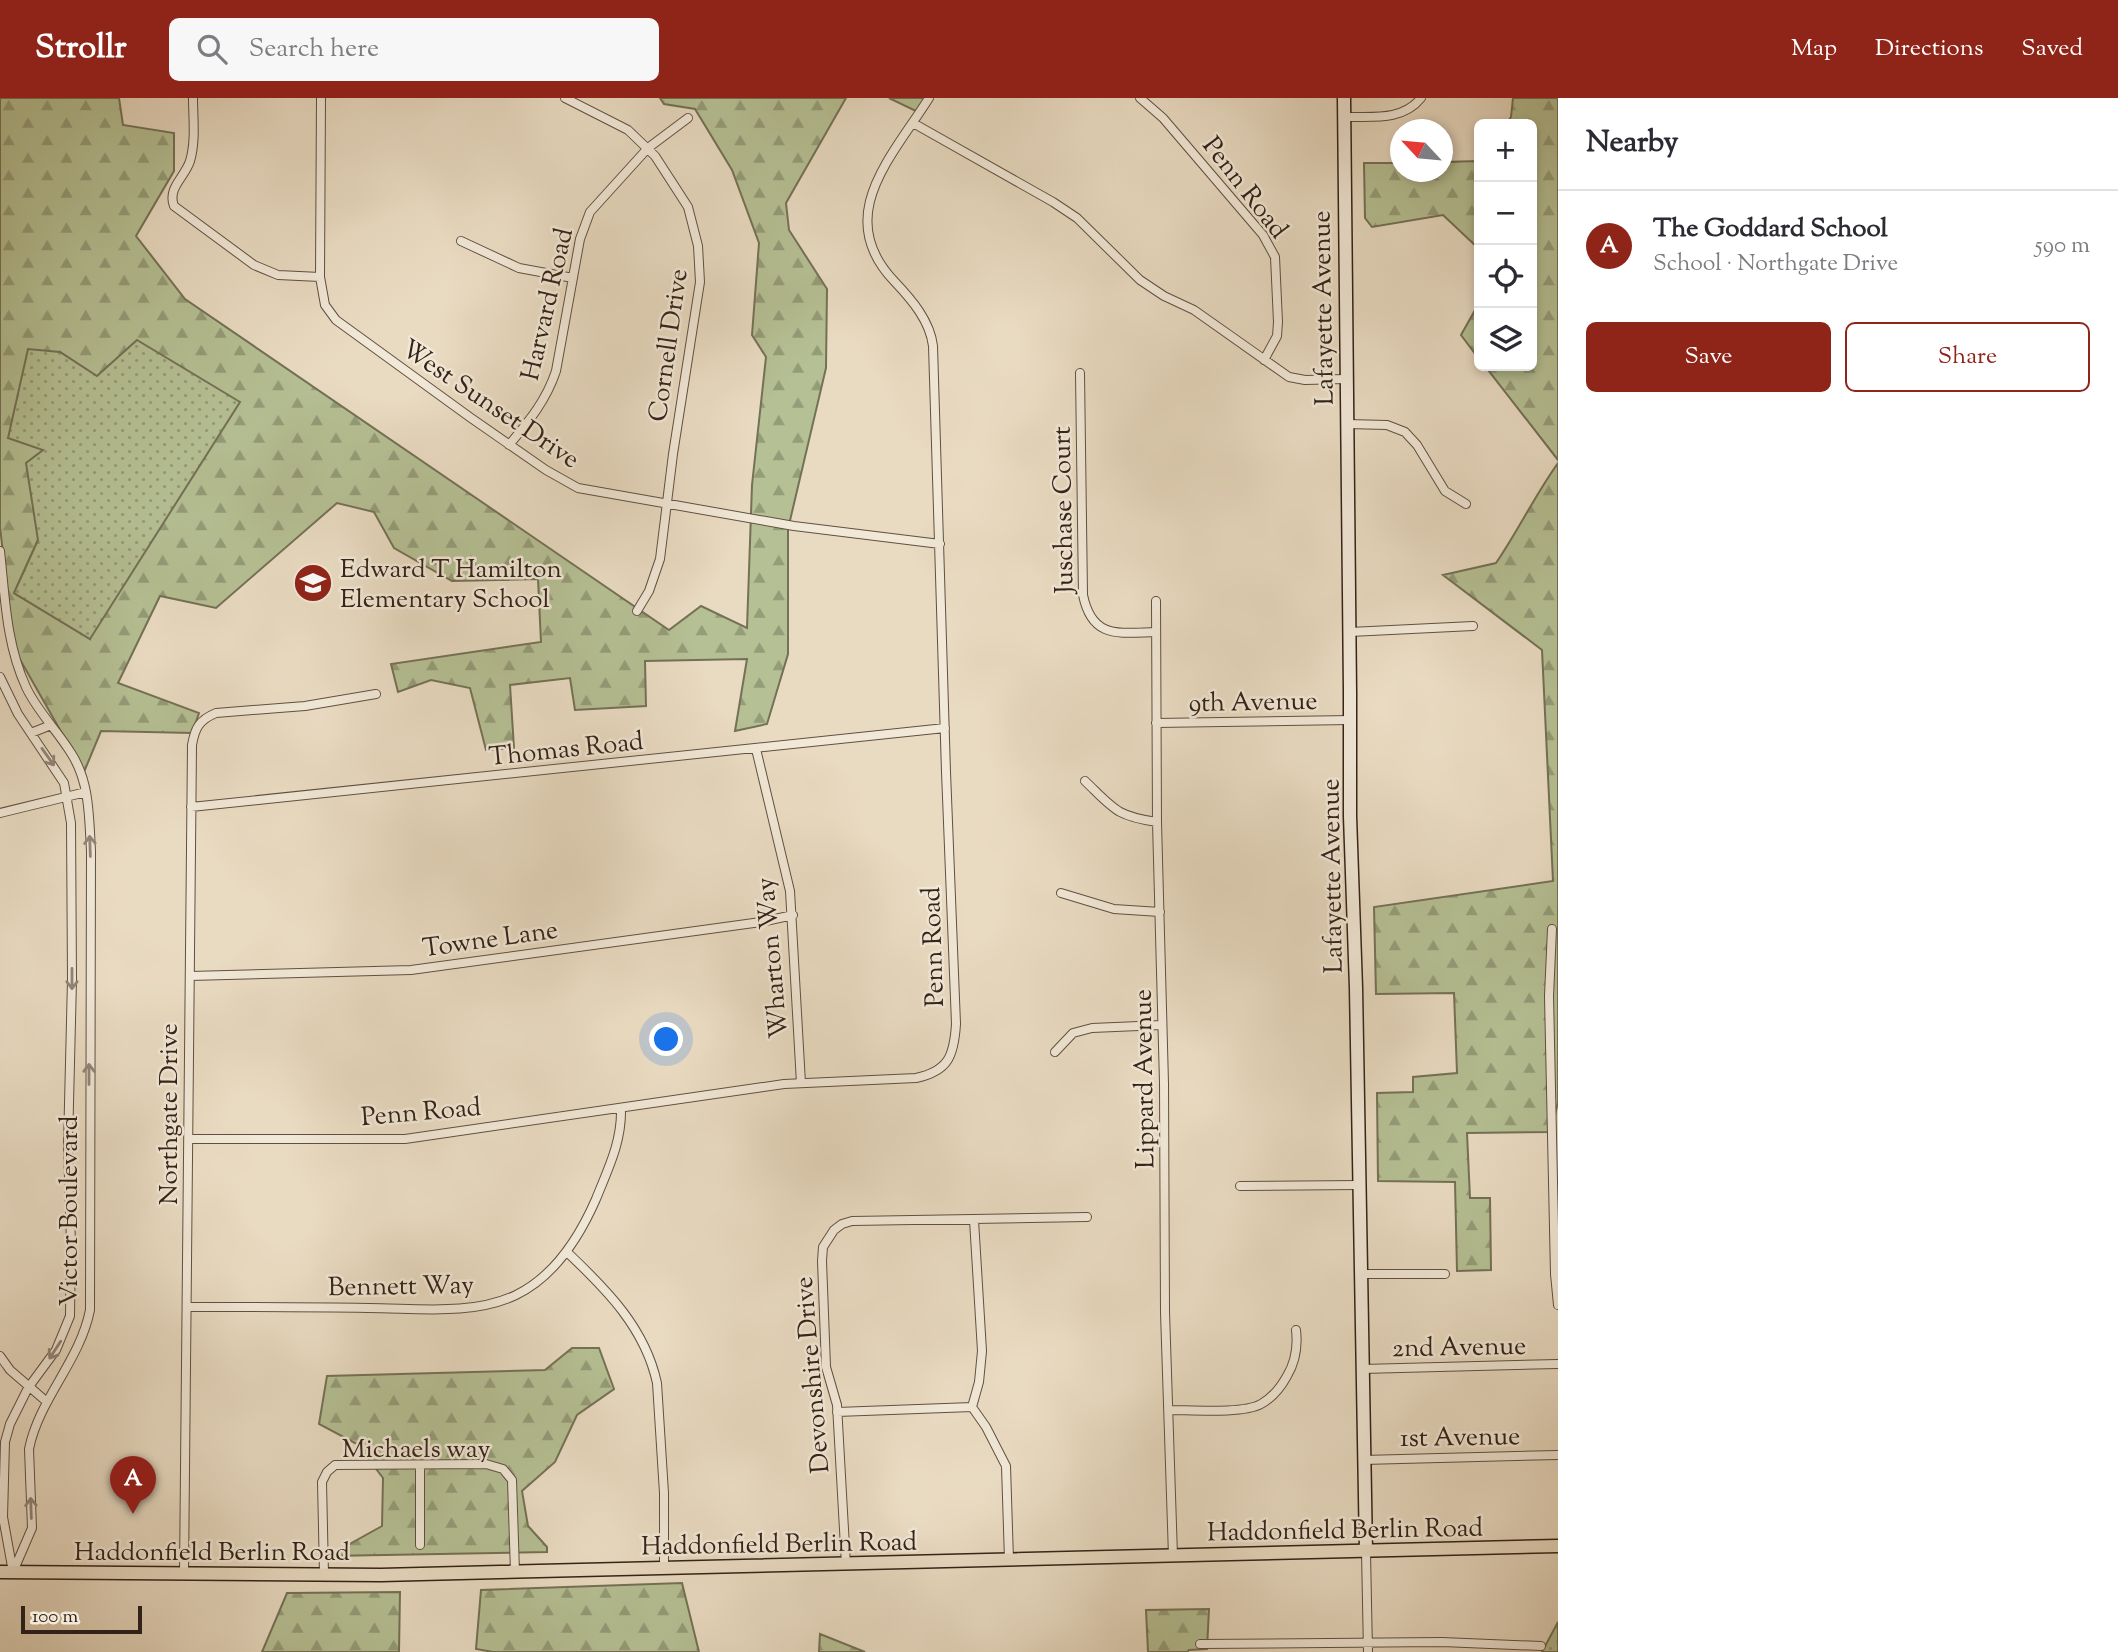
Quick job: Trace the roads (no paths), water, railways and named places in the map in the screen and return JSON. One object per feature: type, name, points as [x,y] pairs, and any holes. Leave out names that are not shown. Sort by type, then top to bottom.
[{"type":"main road","name":"Haddonfield Berlin Road","points":[[6,1572],[515,1572],[1558,1546]]},
{"type":"street","points":[[193,98],[193,146],[190,162],[172,191],[172,202],[179,211],[254,265],[278,275],[320,277]]},
{"type":"street","name":"West Sunset Drive","points":[[321,98],[320,277],[325,305],[336,320],[509,445],[578,488],[793,526],[940,544]]},
{"type":"street","name":"Cornell Drive","points":[[565,98],[628,130],[648,148],[674,182],[688,206],[701,270],[655,577],[637,611]]},
{"type":"street","name":"Penn Road","points":[[189,1139],[405,1139],[801,1083],[916,1079],[937,1072],[946,1065],[955,1042],[956,1024],[932,338],[912,300],[882,269],[874,256],[867,232],[867,211],[874,188],[929,98]]},
{"type":"street","name":"Penn Road","points":[[1140,98],[1163,118],[1263,235],[1275,257],[1279,322],[1277,336],[1264,360]]},
{"type":"street","name":"Lafayette Avenue","points":[[1343,98],[1350,816],[1356,988],[1368,1647]]},
{"type":"street","points":[[1343,117],[1398,115],[1412,108],[1421,98]]},
{"type":"street","name":"Harvard Road","points":[[509,445],[536,413],[551,388],[580,239],[590,212],[648,148],[688,118]]},
{"type":"street","points":[[913,123],[1061,207],[1077,218],[1140,281],[1194,310],[1289,377],[1306,380],[1346,379]]},
{"type":"street","points":[[461,241],[519,268],[573,278]]},
{"type":"street","name":"Juschase Court","points":[[1080,373],[1083,595],[1087,612],[1102,629],[1125,633],[1155,632]]},
{"type":"street","points":[[1347,424],[1387,425],[1405,432],[1417,445],[1445,491],[1465,504]]},
{"type":"street","name":"Victor Boulevard","points":[[0,551],[14,654],[26,687],[79,768],[86,792],[91,851],[90,1310],[76,1350],[41,1410],[29,1449],[32,1528],[6,1572]]},
{"type":"street","name":"Lippard Avenue","points":[[1156,601],[1165,1312],[1173,1556]]},
{"type":"street","points":[[1350,632],[1473,626]]},
{"type":"street","name":"Victor Boulevard","points":[[0,677],[18,714],[57,770],[68,796],[71,823],[72,980],[68,1145],[70,1316],[56,1350],[28,1388],[10,1424],[3,1458],[6,1572]]},
{"type":"street","name":"Northgate Drive","points":[[184,1573],[192,745],[198,724],[216,713],[305,706],[376,694]]},
{"type":"street","name":"9th Avenue","points":[[1157,723],[1350,720]]},
{"type":"street","points":[[31,733],[51,725]]},
{"type":"street","name":"Thomas Road","points":[[191,807],[945,728]]},
{"type":"street","name":"Wharton Way","points":[[756,749],[790,891],[801,1083]]},
{"type":"street","points":[[1085,781],[1117,812],[1157,822]]},
{"type":"street","points":[[0,813],[86,792]]},
{"type":"street","points":[[1060,894],[1114,909],[1160,912]]},
{"type":"street","name":"Towne Lane","points":[[190,976],[411,970],[761,922],[793,915]]},
{"type":"street","points":[[1552,929],[1549,996],[1558,1305]]},
{"type":"street","points":[[1055,1052],[1073,1033],[1092,1028],[1162,1025]]},
{"type":"street","name":"Bennett Way","points":[[187,1307],[453,1308],[502,1301],[519,1293],[547,1273],[567,1252],[592,1209],[618,1146],[621,1108]]},
{"type":"street","points":[[1240,1186],[1359,1185]]},
{"type":"street","name":"Devonshire Drive","points":[[846,1565],[837,1412],[825,1367],[822,1261],[826,1241],[842,1224],[852,1221],[1087,1217]]},
{"type":"street","points":[[974,1220],[982,1351],[979,1382],[972,1407],[1006,1466],[1009,1560]]},
{"type":"street","points":[[567,1252],[627,1315],[647,1348],[654,1370],[664,1493],[664,1568]]},
{"type":"street","points":[[1360,1274],[1445,1274]]},
{"type":"street","points":[[1169,1410],[1245,1409],[1264,1403],[1283,1384],[1291,1370],[1298,1345],[1296,1329]]},
{"type":"street","points":[[0,1356],[28,1388],[47,1402]]},
{"type":"street","name":"2nd Avenue","points":[[1362,1369],[1558,1364]]},
{"type":"street","points":[[837,1412],[972,1407]]},
{"type":"street","name":"1st Avenue","points":[[1363,1460],[1558,1455]]},
{"type":"street","name":"Michaels way","points":[[324,1574],[322,1482],[327,1472],[335,1465],[486,1464],[503,1469],[512,1480],[515,1572]]},
{"type":"street","points":[[420,1465],[421,1545]]},
{"type":"street","points":[[1200,1644],[1368,1647],[1442,1642],[1541,1646]]},
{"type":"place","name":"Edward T Hamilton Elementary School","points":[[313,583]]},
{"type":"place","name":"The Goddard School","points":[[133,1514]]}]
